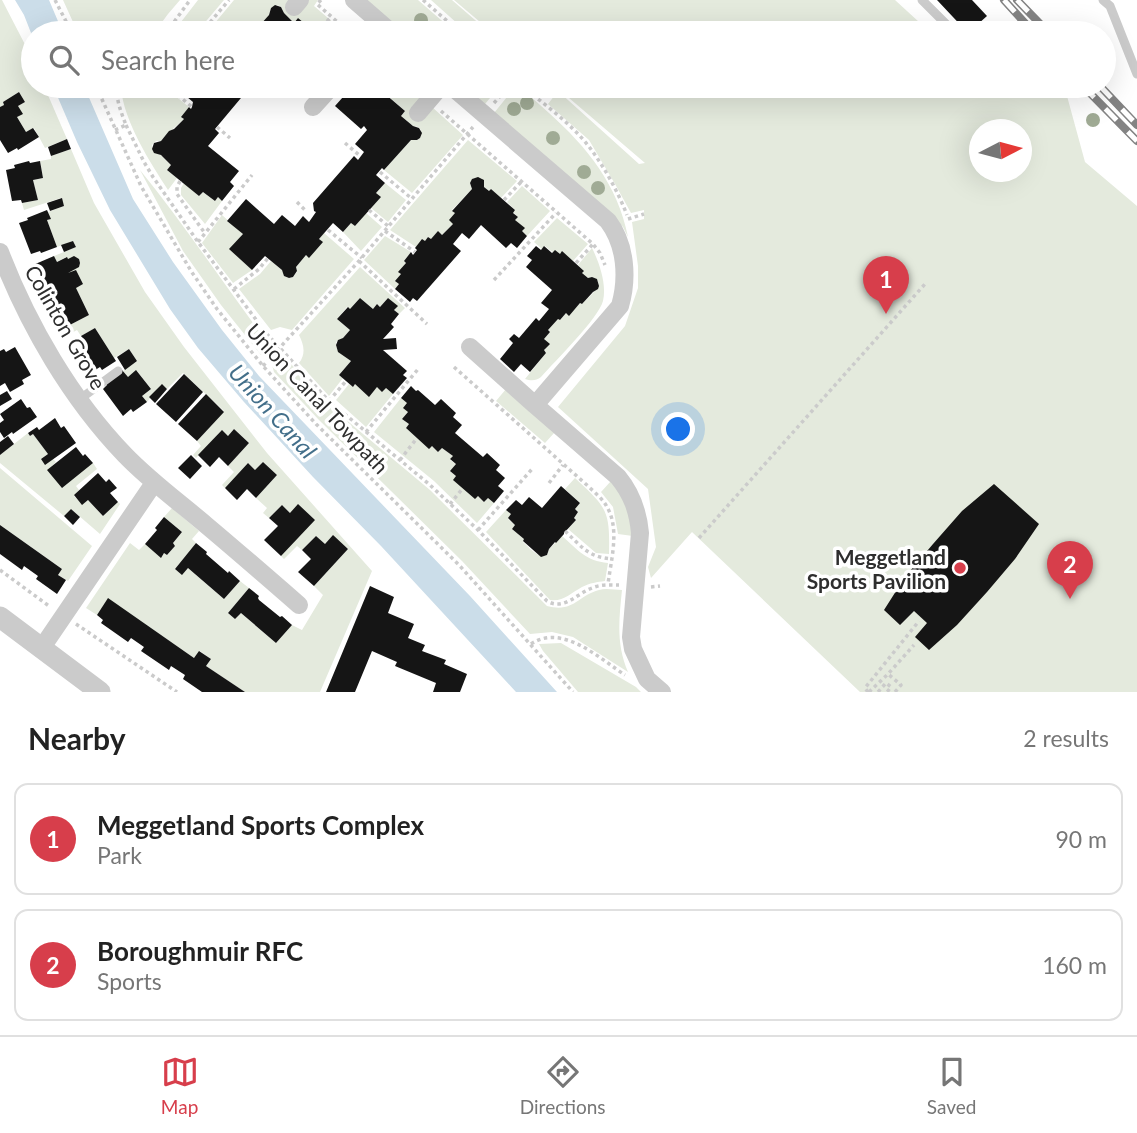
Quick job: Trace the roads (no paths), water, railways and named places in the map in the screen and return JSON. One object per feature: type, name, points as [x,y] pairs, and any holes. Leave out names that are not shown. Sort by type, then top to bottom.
[{"type":"street","points":[[354,0],[375,21]]},
{"type":"street","points":[[313,107],[321,98]]},
{"type":"street","points":[[418,113],[433,98]]},
{"type":"street","points":[[460,98],[484,115],[608,221],[621,243],[624,293],[620,306],[535,405]]},
{"type":"street","name":"Colinton Grove","points":[[0,252],[28,314],[57,365],[107,435],[154,483],[299,605]]},
{"type":"street","points":[[470,347],[618,477],[627,489],[639,516],[640,533],[631,637],[633,649],[647,679],[662,692]]},
{"type":"street","points":[[41,649],[154,483]]},
{"type":"street","points":[[0,617],[100,692]]},
{"type":"lane","points":[[922,0],[943,21]]},
{"type":"lane","points":[[1104,0],[1110,6],[1116,21]]},
{"type":"lane","points":[[1116,21],[1137,74]]},
{"type":"lane","points":[[80,399],[118,371]]},
{"type":"water","points":[[15,0],[49,0],[58,21],[26,21]]},
{"type":"water","name":"Union Canal","points":[[58,98],[89,98],[133,199],[173,262],[259,376],[470,596],[557,692],[516,692],[244,402],[198,348],[170,309],[110,210]]},
{"type":"railway","points":[[1004,0],[1023,21]]},
{"type":"railway","points":[[1017,0],[1037,21]]},
{"type":"railway","points":[[1095,98],[1137,141]]},
{"type":"railway","points":[[1111,98],[1137,125]]},
{"type":"place","name":"Meggetland Sports Complex","points":[[886,314]]},
{"type":"place","name":"Meggetland Sports Pavilion","points":[[960,568]]},
{"type":"place","name":"Boroughmuir RFC","points":[[1070,599]]}]
